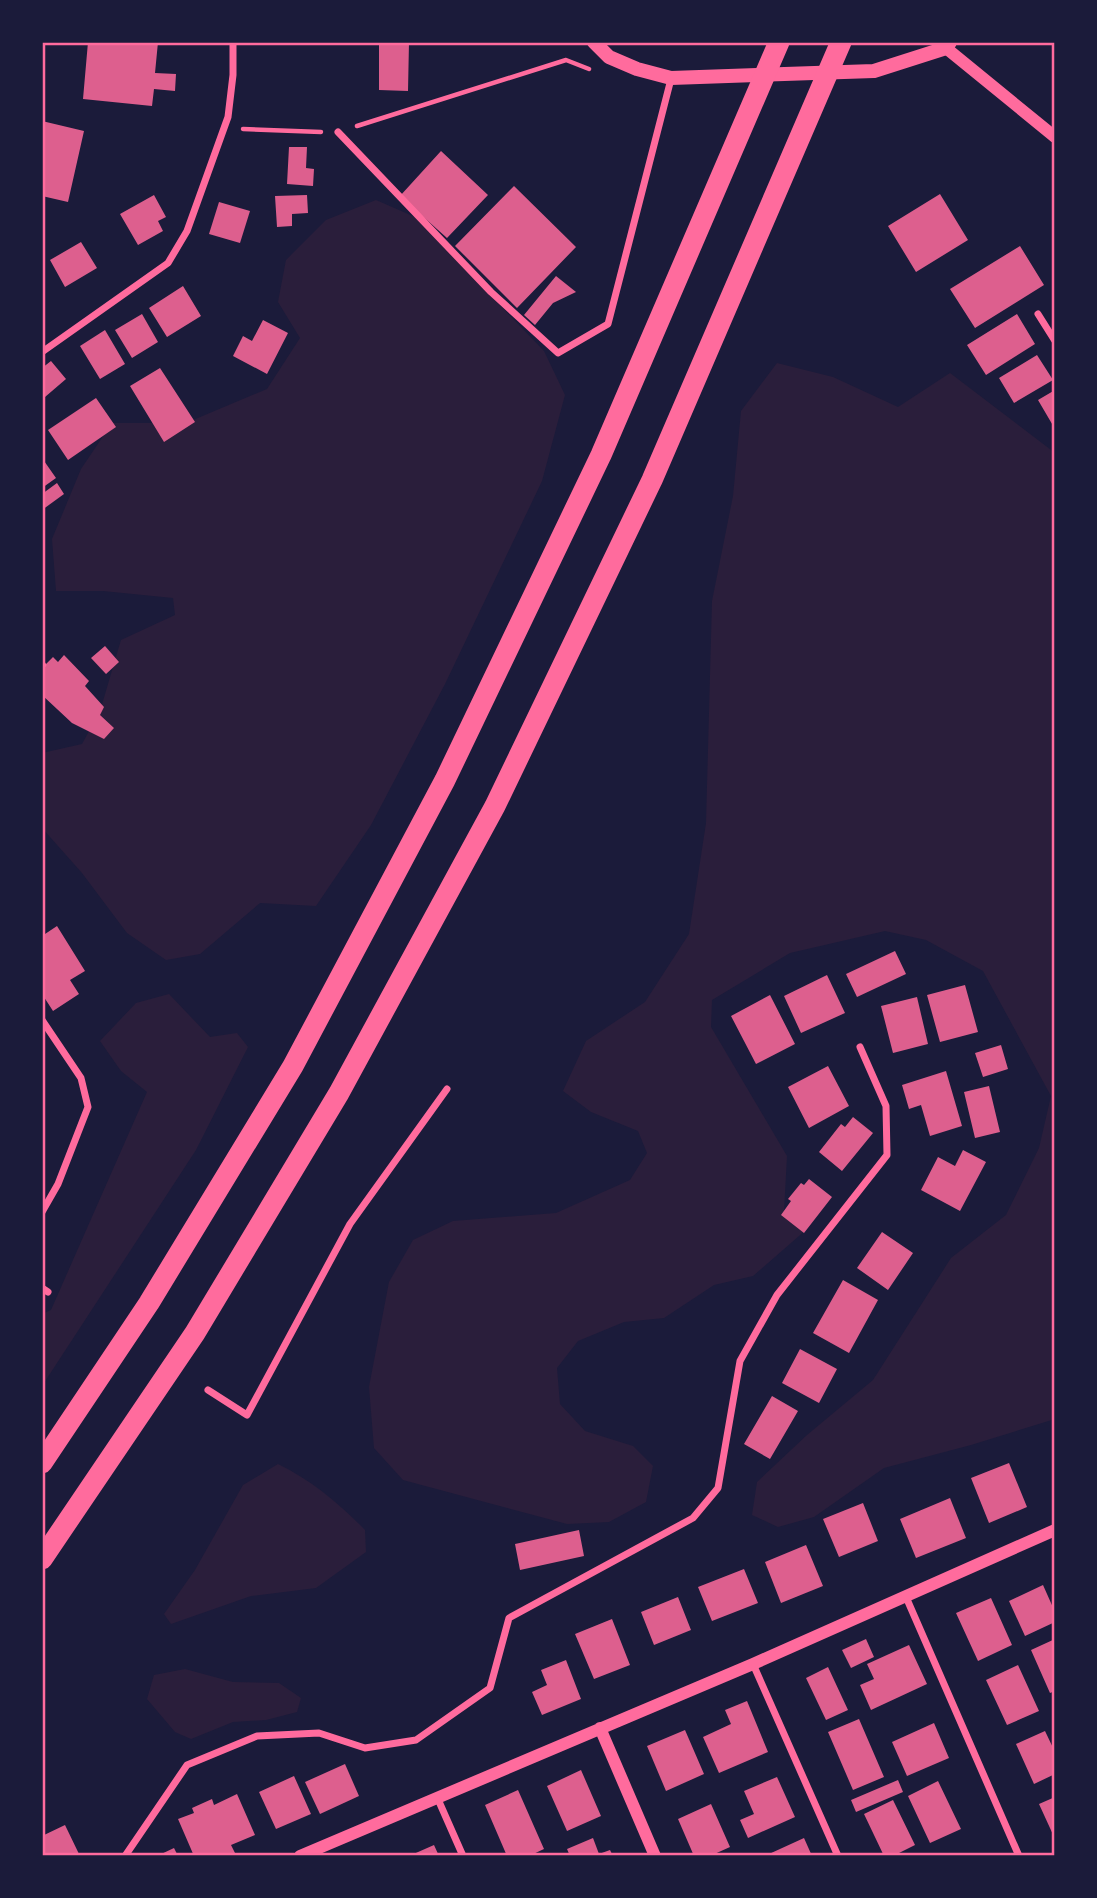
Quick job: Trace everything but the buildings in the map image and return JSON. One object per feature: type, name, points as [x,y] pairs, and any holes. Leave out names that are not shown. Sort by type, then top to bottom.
[{"type":"highway","points":[[42,1463],[149,1303],[293,1066],[445,780],[601,455],[779,42]]},
{"type":"highway","points":[[42,1559],[195,1333],[339,1093],[495,806],[652,480],[841,42]]},
{"type":"main road","points":[[594,42],[609,57],[637,69],[671,78],[874,71],[948,45]]},
{"type":"street","points":[[42,352],[169,263],[187,231],[228,117],[233,75],[233,42]]},
{"type":"street","points":[[948,45],[1055,138]]},
{"type":"street","points":[[338,132],[491,292],[558,353],[608,324],[671,78]]},
{"type":"street","points":[[1038,314],[1055,341]]},
{"type":"street","points":[[42,1020],[81,1078],[88,1107],[58,1184],[42,1212]]},
{"type":"street","points":[[125,1856],[187,1765],[257,1735],[319,1733],[365,1748],[416,1740],[490,1688],[509,1618],[693,1517],[718,1488],[740,1361],[777,1295],[887,1155],[886,1106],[860,1046]]},
{"type":"street","points":[[208,1390],[247,1415],[350,1224],[447,1089]]},
{"type":"street","points":[[300,1856],[753,1664],[1055,1531]]},
{"type":"street","points":[[906,1597],[1019,1856]]},
{"type":"street","points":[[753,1664],[838,1856]]},
{"type":"street","points":[[600,1728],[655,1856]]},
{"type":"street","points":[[437,1797],[463,1856]]},
{"type":"path","points":[[224,128],[338,132],[566,60],[591,70],[609,57]]},
{"type":"shaded area","points":[[376,200],[415,217],[544,351],[565,395],[542,481],[445,684],[371,825],[316,906],[260,903],[200,954],[166,960],[127,933],[82,873],[42,828],[42,753],[82,744],[100,711],[121,640],[175,615],[173,598],[103,591],[56,591],[52,539],[81,469],[112,423],[186,423],[267,389],[300,338],[278,302],[286,260],[326,220]]},
{"type":"shaded area","points":[[777,363],[833,377],[898,407],[950,373],[1055,453],[1055,1419],[884,1468],[814,1517],[778,1527],[752,1515],[757,1482],[807,1435],[873,1380],[951,1258],[1006,1215],[1039,1148],[1051,1096],[983,971],[926,940],[885,931],[790,953],[712,1000],[711,1027],[787,1156],[784,1212],[807,1229],[753,1276],[714,1285],[664,1318],[624,1322],[578,1341],[557,1368],[560,1404],[585,1431],[633,1446],[653,1466],[646,1502],[609,1522],[567,1524],[403,1480],[374,1448],[369,1387],[389,1282],[413,1240],[453,1221],[556,1213],[630,1180],[647,1153],[638,1131],[591,1112],[563,1091],[586,1041],[645,1002],[689,934],[706,823],[712,601],[733,496],[741,411]]},
{"type":"shaded area","points":[[169,994],[210,1037],[237,1033],[248,1047],[196,1150],[42,1386],[42,1314],[51,1310],[147,1092],[121,1071],[100,1041],[136,1003]]},
{"type":"shaded area","points":[[278,1464],[313,1485],[365,1530],[366,1552],[316,1588],[251,1596],[171,1624],[164,1614],[195,1570],[243,1485]]},
{"type":"shaded area","points":[[185,1669],[233,1682],[279,1683],[301,1698],[297,1712],[266,1720],[233,1722],[191,1739],[175,1732],[147,1699],[154,1675]]}]
